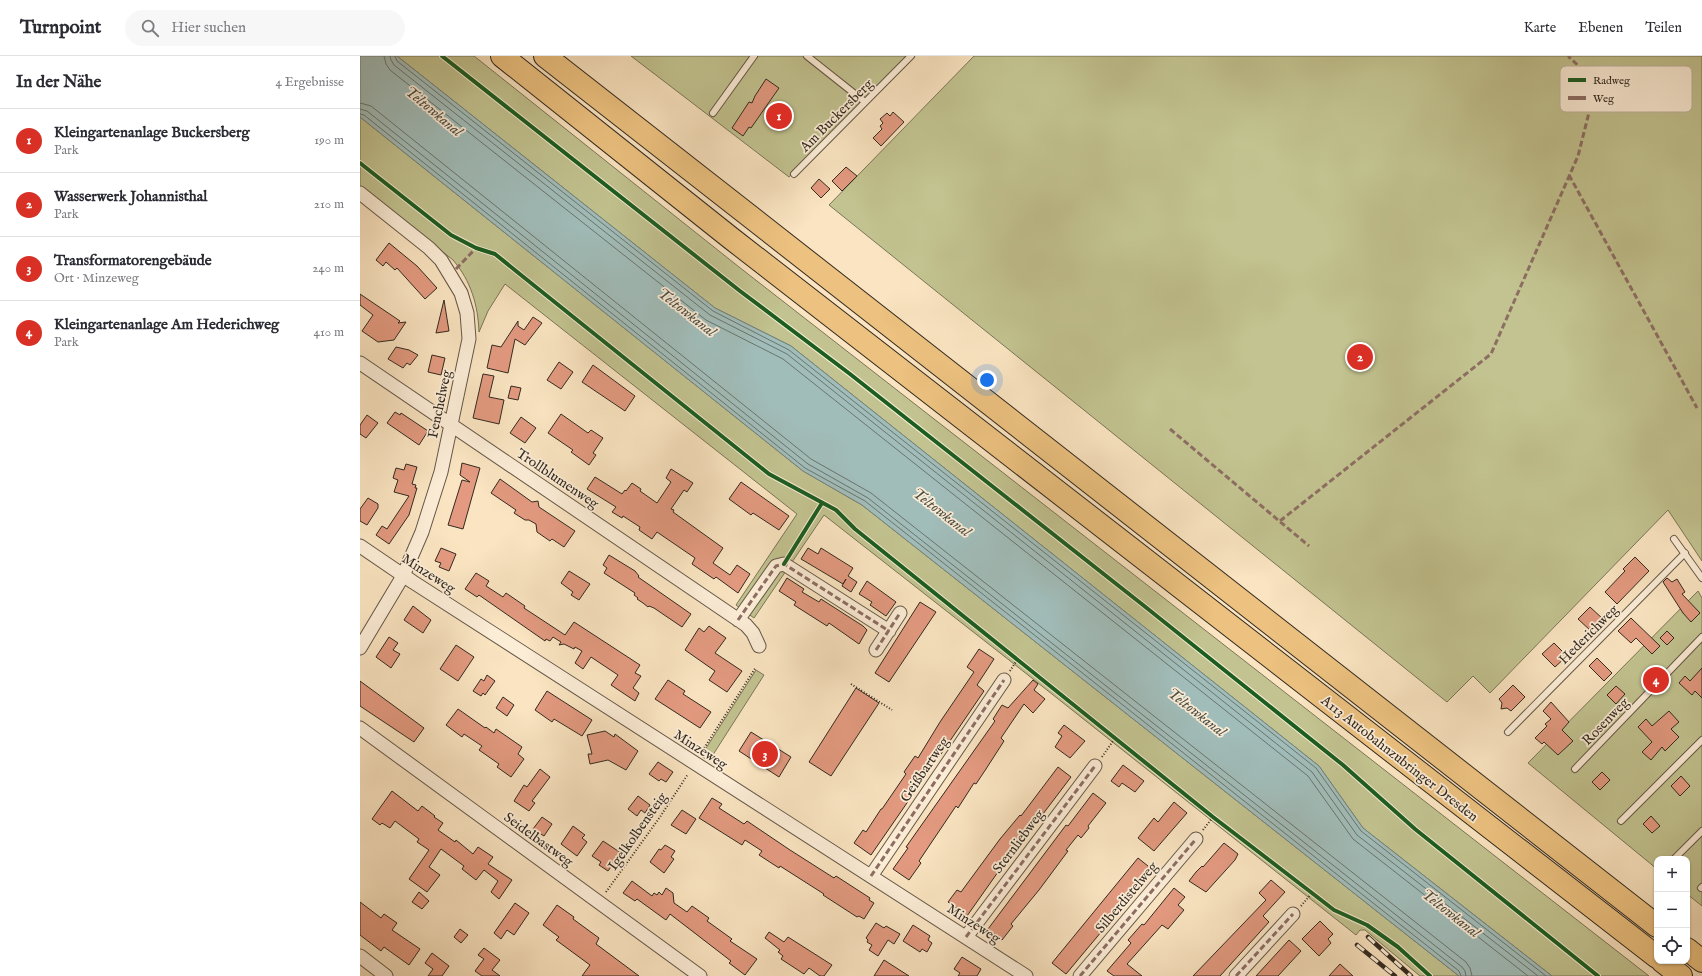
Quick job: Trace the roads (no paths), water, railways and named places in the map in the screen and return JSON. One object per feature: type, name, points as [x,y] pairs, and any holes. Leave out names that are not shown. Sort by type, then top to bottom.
[{"type":"highway","name":"A113 Autobahnzubringer Dresden","points":[[502,56],[732,239],[1654,955]]},
{"type":"highway","points":[[545,56],[1654,924]]},
{"type":"highway","points":[[1690,951],[1702,961]]},
{"type":"highway","points":[[1666,964],[1681,976]]},
{"type":"street","name":"Fenchelweg","points":[[360,193],[429,248],[441,260],[461,293],[467,313],[469,339],[441,472],[422,532],[403,576],[360,648]]},
{"type":"street","name":"Trollblumenweg","points":[[360,363],[746,625],[753,633],[759,646]]},
{"type":"street","name":"Minzeweg","points":[[360,546],[403,576],[966,936],[1026,976]]},
{"type":"street","points":[[738,620],[776,566],[784,564],[889,631]]},
{"type":"street","points":[[876,650],[900,613]]},
{"type":"street","name":"Geißbartweg","points":[[871,876],[1004,680]]},
{"type":"street","name":"Seidelbastweg","points":[[360,728],[700,976]]},
{"type":"street","name":"Sternliebweg","points":[[966,936],[1095,766]]},
{"type":"street","name":"Silberdistelweg","points":[[1080,976],[1196,839]]},
{"type":"street","points":[[1236,976],[1293,914]]},
{"type":"street","points":[[360,956],[386,976]]},
{"type":"lane","points":[[714,113],[754,56]]},
{"type":"lane","points":[[806,56],[865,102]]},
{"type":"lane","name":"Am Buckersberg","points":[[794,174],[911,56]]},
{"type":"lane","points":[[1674,539],[1702,578]]},
{"type":"lane","name":"Hederichweg","points":[[1508,732],[1684,553]]},
{"type":"lane","name":"Rosenweg","points":[[1575,769],[1702,637]]},
{"type":"lane","points":[[1621,821],[1702,740]]},
{"type":"lane","points":[[1677,856],[1702,831]]},
{"type":"water","name":"Teltowkanal","points":[[360,56],[397,56],[715,308],[791,346],[1319,766],[1363,828],[1552,976],[1459,976],[862,505],[803,471],[360,117]]},
{"type":"railway","points":[[1368,937],[1411,976]]},
{"type":"railway","points":[[1357,945],[1395,976]]},
{"type":"place","name":"Kleingartenanlage Buckersberg","points":[[779,116]]},
{"type":"place","name":"Wasserwerk Johannisthal","points":[[1360,357]]},
{"type":"place","name":"Kleingartenanlage Am Hederichweg","points":[[1656,680]]},
{"type":"place","name":"Transformatorengebäude","points":[[765,754]]}]
